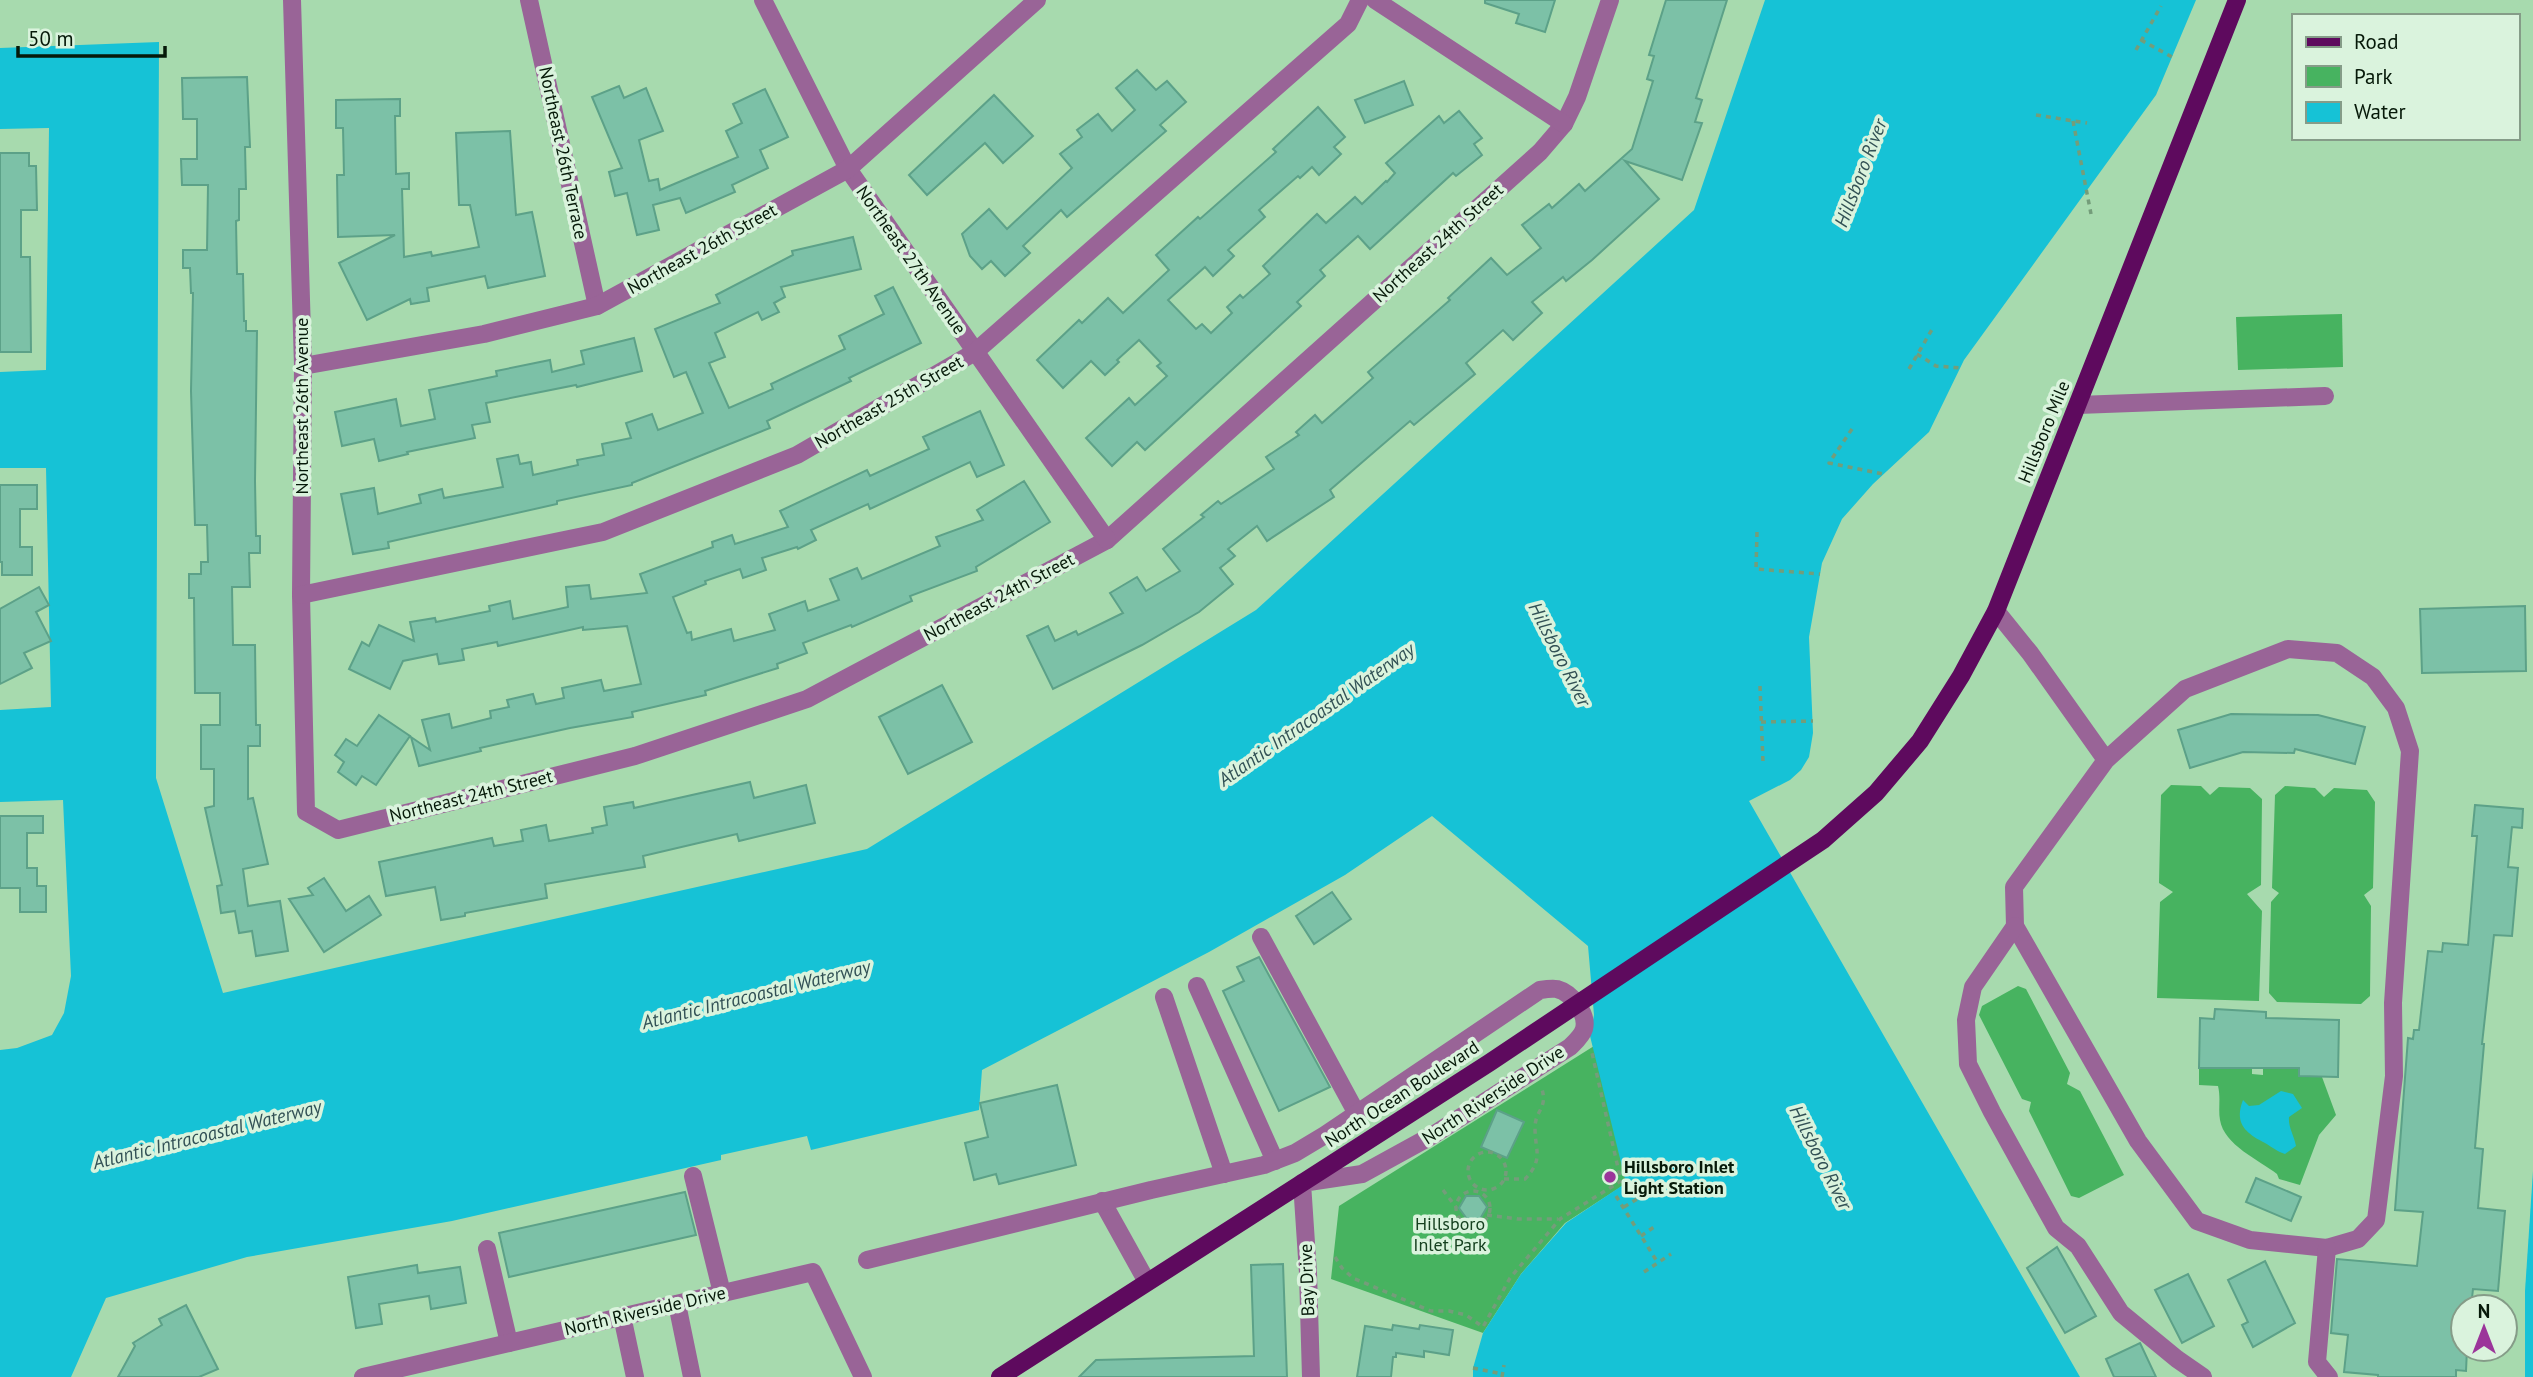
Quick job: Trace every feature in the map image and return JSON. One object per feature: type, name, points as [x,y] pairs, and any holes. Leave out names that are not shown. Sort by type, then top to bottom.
[{"type":"main road","name":"Hillsboro Mile","points":[[1823,840],[1876,793],[1920,741],[1961,676],[1996,611],[2237,0]]},
{"type":"main road","name":"North Ocean Boulevard","points":[[1007,1375],[1489,1063],[1823,840]]},
{"type":"street","name":"Northeast 26th Avenue","points":[[292,0],[303,366],[301,595],[306,812]]},
{"type":"street","name":"Northeast 26th Terrace","points":[[529,0],[597,306]]},
{"type":"street","name":"Northeast 27th Avenue","points":[[763,0],[848,169],[1107,540]]},
{"type":"street","name":"Northeast 26th Street","points":[[303,366],[484,334],[597,306],[848,169],[1037,0]]},
{"type":"street","name":"Northeast 25th Street","points":[[301,595],[603,532],[797,456],[975,352],[1348,24],[1360,0]]},
{"type":"street","points":[[1375,0],[1564,124]]},
{"type":"street","name":"Northeast 24th Street","points":[[306,812],[338,830],[635,756],[807,699],[1107,540],[1540,152],[1564,124],[1577,97],[1610,0]]},
{"type":"street","points":[[2078,405],[2325,396]]},
{"type":"street","points":[[1996,611],[2030,653],[2106,760]]},
{"type":"street","points":[[2288,649],[2337,653],[2373,677],[2396,708],[2410,751],[2393,1003],[2394,1076],[2376,1220],[2358,1239],[2326,1248],[2250,1240],[2197,1221],[2138,1141],[2015,926],[2014,887],[2106,760],[2185,689],[2288,649]]},
{"type":"street","points":[[2015,926],[1973,987],[1966,1020],[1968,1064],[2056,1228],[2078,1246],[2121,1312],[2203,1377]]},
{"type":"street","points":[[1261,937],[1357,1114]]},
{"type":"street","points":[[1197,986],[1275,1161]]},
{"type":"street","name":"North Riverside Drive","points":[[867,1260],[1275,1161],[1295,1153],[1357,1114],[1541,990],[1555,988],[1565,992],[1581,1009],[1584,1028],[1581,1036],[1570,1046],[1433,1135],[1362,1174],[1301,1183]]},
{"type":"street","points":[[1164,997],[1224,1174]]},
{"type":"street","points":[[693,1176],[722,1293]]},
{"type":"street","name":"Bay Drive","points":[[1301,1183],[1308,1273],[1311,1377]]},
{"type":"street","points":[[1102,1201],[1147,1282]]},
{"type":"street","points":[[2326,1248],[2317,1362],[2329,1377]]},
{"type":"street","points":[[487,1250],[509,1343]]},
{"type":"street","name":"North Riverside Drive","points":[[363,1377],[813,1272],[863,1377]]},
{"type":"street","points":[[677,1304],[692,1377]]},
{"type":"street","points":[[622,1316],[635,1377]]},
{"type":"path","points":[[2136,50],[2161,6]]},
{"type":"path","points":[[2141,40],[2172,57]]},
{"type":"path","points":[[2036,115],[2087,123]]},
{"type":"path","points":[[2073,121],[2091,214]]},
{"type":"path","points":[[1909,369],[1934,326]]},
{"type":"path","points":[[1917,354],[1936,366],[1961,368]]},
{"type":"path","points":[[1852,429],[1829,463],[1882,474]]},
{"type":"path","points":[[1757,532],[1756,569],[1820,574]]},
{"type":"path","points":[[1760,686],[1763,763]]},
{"type":"path","points":[[1761,722],[1813,721]]},
{"type":"path","points":[[1335,1257],[1353,1278],[1431,1311],[1466,1315],[1483,1326],[1510,1278],[1560,1219],[1621,1181],[1592,1053],[1584,1051]]},
{"type":"path","points":[[1504,1179],[1525,1179],[1533,1171],[1538,1159],[1535,1127],[1545,1102],[1541,1084]]},
{"type":"path","points":[[1456,1207],[1457,1201],[1466,1192],[1479,1190],[1494,1189],[1504,1179],[1505,1166],[1502,1159],[1490,1152],[1476,1155],[1471,1160],[1468,1173],[1474,1185],[1479,1190],[1487,1199],[1488,1216]]},
{"type":"path","points":[[1443,1190],[1465,1223],[1478,1223],[1488,1216],[1560,1219]]},
{"type":"path","points":[[1616,1196],[1658,1263]]},
{"type":"path","points":[[1623,1208],[1637,1199]]},
{"type":"path","points":[[1641,1236],[1654,1227]]},
{"type":"path","points":[[1644,1272],[1671,1254]]},
{"type":"path","points":[[1473,1368],[1502,1376],[1504,1365]]},
{"type":"green space","points":[[2342,314],[2343,367],[2238,370],[2236,317]]},
{"type":"green space","points":[[2171,785],[2201,786],[2210,795],[2219,787],[2250,788],[2262,799],[2261,885],[2247,894],[2262,911],[2259,1001],[2157,998],[2160,902],[2173,892],[2159,883],[2161,795]]},
{"type":"green space","points":[[2285,786],[2315,788],[2324,797],[2334,788],[2367,790],[2375,802],[2373,888],[2364,895],[2371,906],[2370,996],[2361,1004],[2277,1002],[2269,993],[2271,902],[2279,893],[2272,888],[2275,795]]},
{"type":"green space","points":[[2018,986],[2026,989],[2070,1073],[2067,1084],[2080,1091],[2124,1175],[2079,1198],[2071,1196],[2029,1111],[2031,1102],[2022,1099],[1979,1015],[1982,1006]]},
{"type":"green space","name":"Hillsboro Inlet Park","points":[[1594,1046],[1627,1183],[1565,1223],[1521,1274],[1483,1333],[1331,1279],[1339,1206]]},
{"type":"green space","points":[[2263,1067],[2299,1068],[2299,1076],[2322,1077],[2336,1115],[2319,1135],[2300,1185],[2279,1179],[2277,1174],[2235,1144],[2223,1129],[2220,1120],[2218,1086],[2199,1085],[2199,1068],[2252,1069],[2252,1074],[2263,1075]]},
{"type":"water","points":[[1765,0],[2196,0],[2156,95],[1964,360],[1929,432],[1873,484],[1842,519],[1822,563],[1809,637],[1813,733],[1809,757],[1801,770],[1790,780],[1749,801],[2080,1377],[1473,1377],[1483,1333],[1521,1274],[1566,1223],[1626,1183],[1590,1036],[1594,1015],[1588,946],[1432,816],[1345,875],[1209,952],[982,1070],[979,1110],[811,1150],[807,1136],[721,1155],[721,1160],[452,1221],[247,1257],[106,1298],[71,1377],[0,1377],[0,1050],[17,1048],[52,1035],[64,1013],[71,976],[63,800],[0,802],[0,710],[51,707],[46,468],[0,468],[0,372],[46,370],[49,128],[0,129],[0,48],[159,42],[156,778],[223,993],[867,849],[1256,610],[1694,210]]},
{"type":"water","points":[[2281,1091],[2293,1094],[2302,1108],[2289,1117],[2296,1146],[2285,1154],[2247,1131],[2240,1115],[2243,1100],[2249,1106],[2259,1105]]},
{"type":"water","points":[[2533,1171],[2533,1377],[2525,1377],[2525,1291]]},
{"type":"building","points":[[1485,0],[1555,0],[1545,32],[1516,23],[1519,14],[1485,3]]},
{"type":"building","points":[[1666,0],[1727,0],[1696,98],[1702,100],[1695,122],[1702,123],[1682,180],[1625,161],[1659,199],[1592,260],[1566,281],[1563,277],[1532,302],[1542,313],[1513,340],[1503,330],[1466,363],[1475,374],[1414,425],[1410,421],[1330,490],[1334,497],[1267,541],[1257,526],[1228,549],[1235,556],[1220,568],[1233,584],[1199,612],[1142,645],[1053,689],[1027,636],[1048,626],[1055,641],[1076,631],[1078,635],[1123,613],[1110,593],[1137,577],[1146,591],[1180,571],[1163,549],[1204,517],[1201,515],[1218,501],[1221,504],[1274,469],[1266,457],[1299,435],[1296,432],[1315,415],[1322,423],[1373,378],[1368,372],[1450,300],[1448,298],[1491,258],[1507,275],[1541,248],[1522,225],[1549,204],[1552,208],[1579,184],[1585,191],[1632,149],[1653,81],[1647,79],[1654,56],[1649,55]]},
{"type":"building","points":[[1137,70],[1156,90],[1167,81],[1186,102],[1160,125],[1166,131],[1067,217],[1061,210],[1023,246],[1030,253],[1005,276],[991,261],[982,269],[970,256],[962,234],[989,209],[1007,229],[1072,168],[1060,154],[1082,137],[1077,130],[1098,114],[1112,131],[1135,110],[1116,88]]},
{"type":"building","points":[[247,77],[250,147],[245,147],[246,189],[239,189],[239,220],[236,221],[237,274],[243,274],[246,331],[257,331],[255,481],[256,536],[260,536],[260,553],[249,553],[250,587],[232,587],[233,645],[255,645],[256,725],[260,725],[260,746],[248,746],[248,799],[253,798],[268,864],[243,869],[248,906],[280,901],[288,951],[256,956],[252,931],[239,933],[235,911],[221,913],[217,886],[222,885],[205,808],[214,806],[214,769],[201,769],[201,725],[220,725],[220,693],[195,693],[194,598],[189,598],[189,574],[201,574],[201,562],[208,562],[207,525],[195,525],[191,391],[193,293],[190,268],[183,268],[183,250],[207,250],[208,185],[182,185],[181,159],[197,159],[197,119],[183,119],[182,78]]},
{"type":"building","points":[[1404,81],[1413,105],[1365,123],[1355,100]]},
{"type":"building","points":[[619,86],[624,98],[646,88],[663,131],[639,140],[649,181],[658,179],[660,190],[738,157],[726,131],[742,123],[733,104],[765,89],[788,137],[760,150],[768,168],[732,185],[735,192],[686,213],[680,198],[653,205],[659,230],[637,235],[627,193],[615,196],[609,172],[622,168],[592,97]]},
{"type":"building","points":[[994,95],[1033,136],[1003,163],[985,143],[927,195],[909,175]]},
{"type":"building","points":[[400,99],[400,116],[395,116],[396,174],[409,173],[409,189],[402,189],[404,257],[431,252],[432,256],[479,247],[470,205],[459,205],[456,133],[510,131],[516,215],[532,212],[545,276],[488,288],[485,276],[427,288],[429,301],[411,304],[410,299],[367,320],[339,263],[395,235],[338,237],[337,175],[344,175],[343,128],[336,128],[336,100]]},
{"type":"building","points":[[1318,107],[1345,137],[1334,147],[1341,154],[1319,175],[1312,167],[1300,178],[1298,176],[1259,210],[1265,217],[1228,250],[1234,256],[1213,276],[1205,267],[1168,300],[1196,329],[1202,324],[1211,333],[1232,313],[1227,307],[1240,295],[1243,298],[1270,274],[1263,266],[1317,214],[1326,223],[1355,197],[1362,204],[1395,173],[1386,163],[1439,116],[1444,123],[1459,111],[1482,138],[1474,144],[1482,155],[1456,176],[1453,173],[1370,249],[1358,236],[1320,270],[1325,276],[1297,302],[1301,306],[1145,450],[1137,442],[1112,466],[1086,438],[1129,398],[1135,405],[1167,376],[1157,366],[1161,363],[1139,340],[1105,375],[1091,361],[1063,388],[1037,360],[1079,320],[1082,323],[1108,298],[1123,313],[1169,270],[1156,255],[1276,152],[1273,149]]},
{"type":"building","points":[[0,153],[29,153],[29,166],[36,166],[37,210],[21,210],[21,257],[30,257],[31,352],[0,352]]},
{"type":"building","points":[[853,237],[861,269],[781,287],[785,297],[774,303],[779,312],[762,320],[758,312],[715,333],[725,357],[709,363],[729,408],[773,389],[771,384],[845,349],[839,336],[884,314],[875,296],[893,287],[921,343],[849,378],[851,381],[767,421],[770,428],[632,485],[388,542],[389,548],[353,554],[341,494],[374,488],[378,514],[421,503],[419,495],[442,489],[444,498],[503,487],[497,459],[518,455],[520,464],[531,462],[533,475],[578,465],[577,460],[604,455],[602,444],[631,438],[626,423],[652,414],[658,430],[703,413],[686,372],[674,377],[655,329],[720,303],[716,295],[793,255],[792,251]]},
{"type":"building","points":[[634,338],[642,371],[577,387],[576,385],[486,403],[490,422],[472,425],[475,438],[407,452],[408,454],[379,461],[374,439],[342,446],[335,412],[396,399],[401,426],[435,419],[429,390],[497,376],[496,371],[550,360],[552,372],[584,364],[581,351]]},
{"type":"building","points":[[980,411],[1004,465],[977,477],[970,462],[870,509],[868,504],[811,530],[816,540],[798,549],[797,547],[762,558],[766,570],[743,578],[740,569],[705,581],[706,584],[673,597],[687,633],[691,632],[692,640],[731,629],[734,641],[775,630],[769,614],[805,601],[808,611],[839,600],[830,579],[857,568],[862,579],[940,546],[936,537],[983,520],[977,510],[1024,481],[1050,522],[976,567],[977,571],[910,596],[912,601],[852,627],[851,625],[803,643],[807,653],[777,664],[778,668],[705,691],[706,695],[632,712],[633,717],[480,748],[481,751],[419,766],[411,737],[430,750],[422,720],[449,714],[452,728],[491,718],[490,711],[509,707],[507,700],[533,694],[536,704],[564,698],[562,688],[601,680],[604,691],[641,684],[627,626],[583,630],[583,627],[498,646],[497,642],[462,649],[464,660],[439,664],[437,654],[403,661],[390,689],[349,669],[362,642],[369,646],[379,625],[414,641],[410,622],[435,618],[436,622],[490,611],[489,606],[510,601],[513,619],[568,607],[566,587],[589,585],[591,599],[647,593],[640,574],[713,547],[712,542],[732,535],[735,544],[788,527],[780,511],[867,470],[870,476],[929,449],[923,437]]},
{"type":"building","points":[[0,485],[37,485],[37,509],[20,509],[20,547],[32,547],[32,575],[2,575]]},
{"type":"building","points":[[39,587],[49,605],[36,612],[51,641],[24,653],[32,668],[0,684],[0,609]]},
{"type":"building","points":[[2525,606],[2526,671],[2422,673],[2420,609]]},
{"type":"building","points":[[942,685],[972,742],[908,774],[879,717]]},
{"type":"building","points":[[2231,714],[2318,715],[2365,727],[2355,764],[2295,749],[2294,753],[2243,752],[2190,768],[2178,730]]},
{"type":"building","points":[[379,715],[410,736],[376,785],[362,776],[356,785],[338,772],[344,762],[335,755],[346,739],[357,746]]},
{"type":"building","points":[[750,782],[754,798],[806,785],[815,823],[739,841],[737,834],[643,856],[645,867],[545,884],[547,898],[465,913],[465,916],[441,920],[435,887],[386,896],[379,862],[492,838],[494,846],[523,841],[521,830],[546,825],[549,841],[593,833],[592,828],[607,825],[604,807],[633,802],[634,808]]},
{"type":"building","points":[[2475,805],[2523,809],[2522,828],[2512,827],[2508,867],[2518,868],[2512,936],[2494,935],[2482,1044],[2475,1148],[2483,1149],[2478,1208],[2505,1211],[2498,1291],[2473,1289],[2473,1293],[2449,1293],[2449,1363],[2466,1363],[2466,1371],[2456,1370],[2456,1377],[2378,1377],[2344,1372],[2348,1335],[2331,1333],[2337,1259],[2417,1266],[2423,1212],[2395,1210],[2408,1038],[2413,1039],[2414,1030],[2419,1030],[2428,951],[2442,952],[2443,943],[2468,945],[2477,836],[2472,836]]},
{"type":"building","points":[[0,816],[43,816],[43,833],[27,833],[27,868],[37,868],[37,886],[46,886],[46,912],[20,912],[20,888],[0,888]]},
{"type":"building","points":[[324,878],[346,911],[369,896],[381,915],[324,952],[289,899],[313,895],[308,888]]},
{"type":"building","points":[[1332,892],[1351,919],[1314,944],[1296,916]]},
{"type":"building","points":[[1259,957],[1330,1087],[1279,1111],[1223,991],[1244,981],[1237,967]]},
{"type":"building","points":[[2215,1009],[2266,1012],[2266,1018],[2339,1020],[2338,1077],[2299,1076],[2299,1068],[2199,1068],[2200,1018],[2214,1019]]},
{"type":"building","points":[[1057,1085],[1076,1165],[999,1184],[996,1174],[974,1180],[965,1143],[988,1137],[980,1103]]},
{"type":"building","points":[[1497,1110],[1524,1122],[1507,1158],[1481,1147]]},
{"type":"building","points":[[2256,1178],[2301,1197],[2291,1221],[2246,1202]]},
{"type":"building","points":[[685,1192],[696,1235],[509,1277],[499,1233]]},
{"type":"building","points":[[1466,1196],[1479,1196],[1487,1207],[1480,1219],[1467,1219],[1459,1208]]},
{"type":"building","points":[[2057,1247],[2096,1316],[2065,1333],[2027,1268]]},
{"type":"building","points":[[2265,1261],[2295,1323],[2253,1347],[2242,1325],[2248,1322],[2228,1280]]},
{"type":"building","points":[[1283,1264],[1287,1377],[1079,1377],[1096,1360],[1254,1356],[1251,1265]]},
{"type":"building","points":[[417,1265],[418,1273],[460,1267],[466,1303],[431,1309],[429,1296],[379,1304],[382,1324],[356,1328],[348,1277]]},
{"type":"building","points":[[2188,1274],[2214,1326],[2182,1343],[2155,1290]]},
{"type":"building","points":[[186,1305],[218,1369],[199,1377],[118,1377],[135,1346],[133,1343],[162,1325],[159,1319]]},
{"type":"building","points":[[1393,1325],[1419,1329],[1420,1325],[1453,1330],[1449,1355],[1424,1351],[1424,1357],[1396,1353],[1396,1357],[1393,1357],[1391,1377],[1357,1377],[1365,1326],[1392,1330]]},
{"type":"building","points":[[2140,1343],[2156,1377],[2114,1377],[2106,1359]]},
{"type":"place","name":"Hillsboro Inlet Light Station","points":[[1610,1177]]},
{"type":"water label","name":"Hillsboro River","points":[[1860,173]]},
{"type":"water label","name":"Hillsboro River","points":[[1560,654]]},
{"type":"water label","name":"Atlantic Intracoastal Waterway","points":[[1316,714]]},
{"type":"water label","name":"Atlantic Intracoastal Waterway","points":[[756,994]]},
{"type":"water label","name":"Atlantic Intracoastal Waterway","points":[[207,1134]]},
{"type":"water label","name":"Hillsboro River","points":[[1821,1157]]}]
